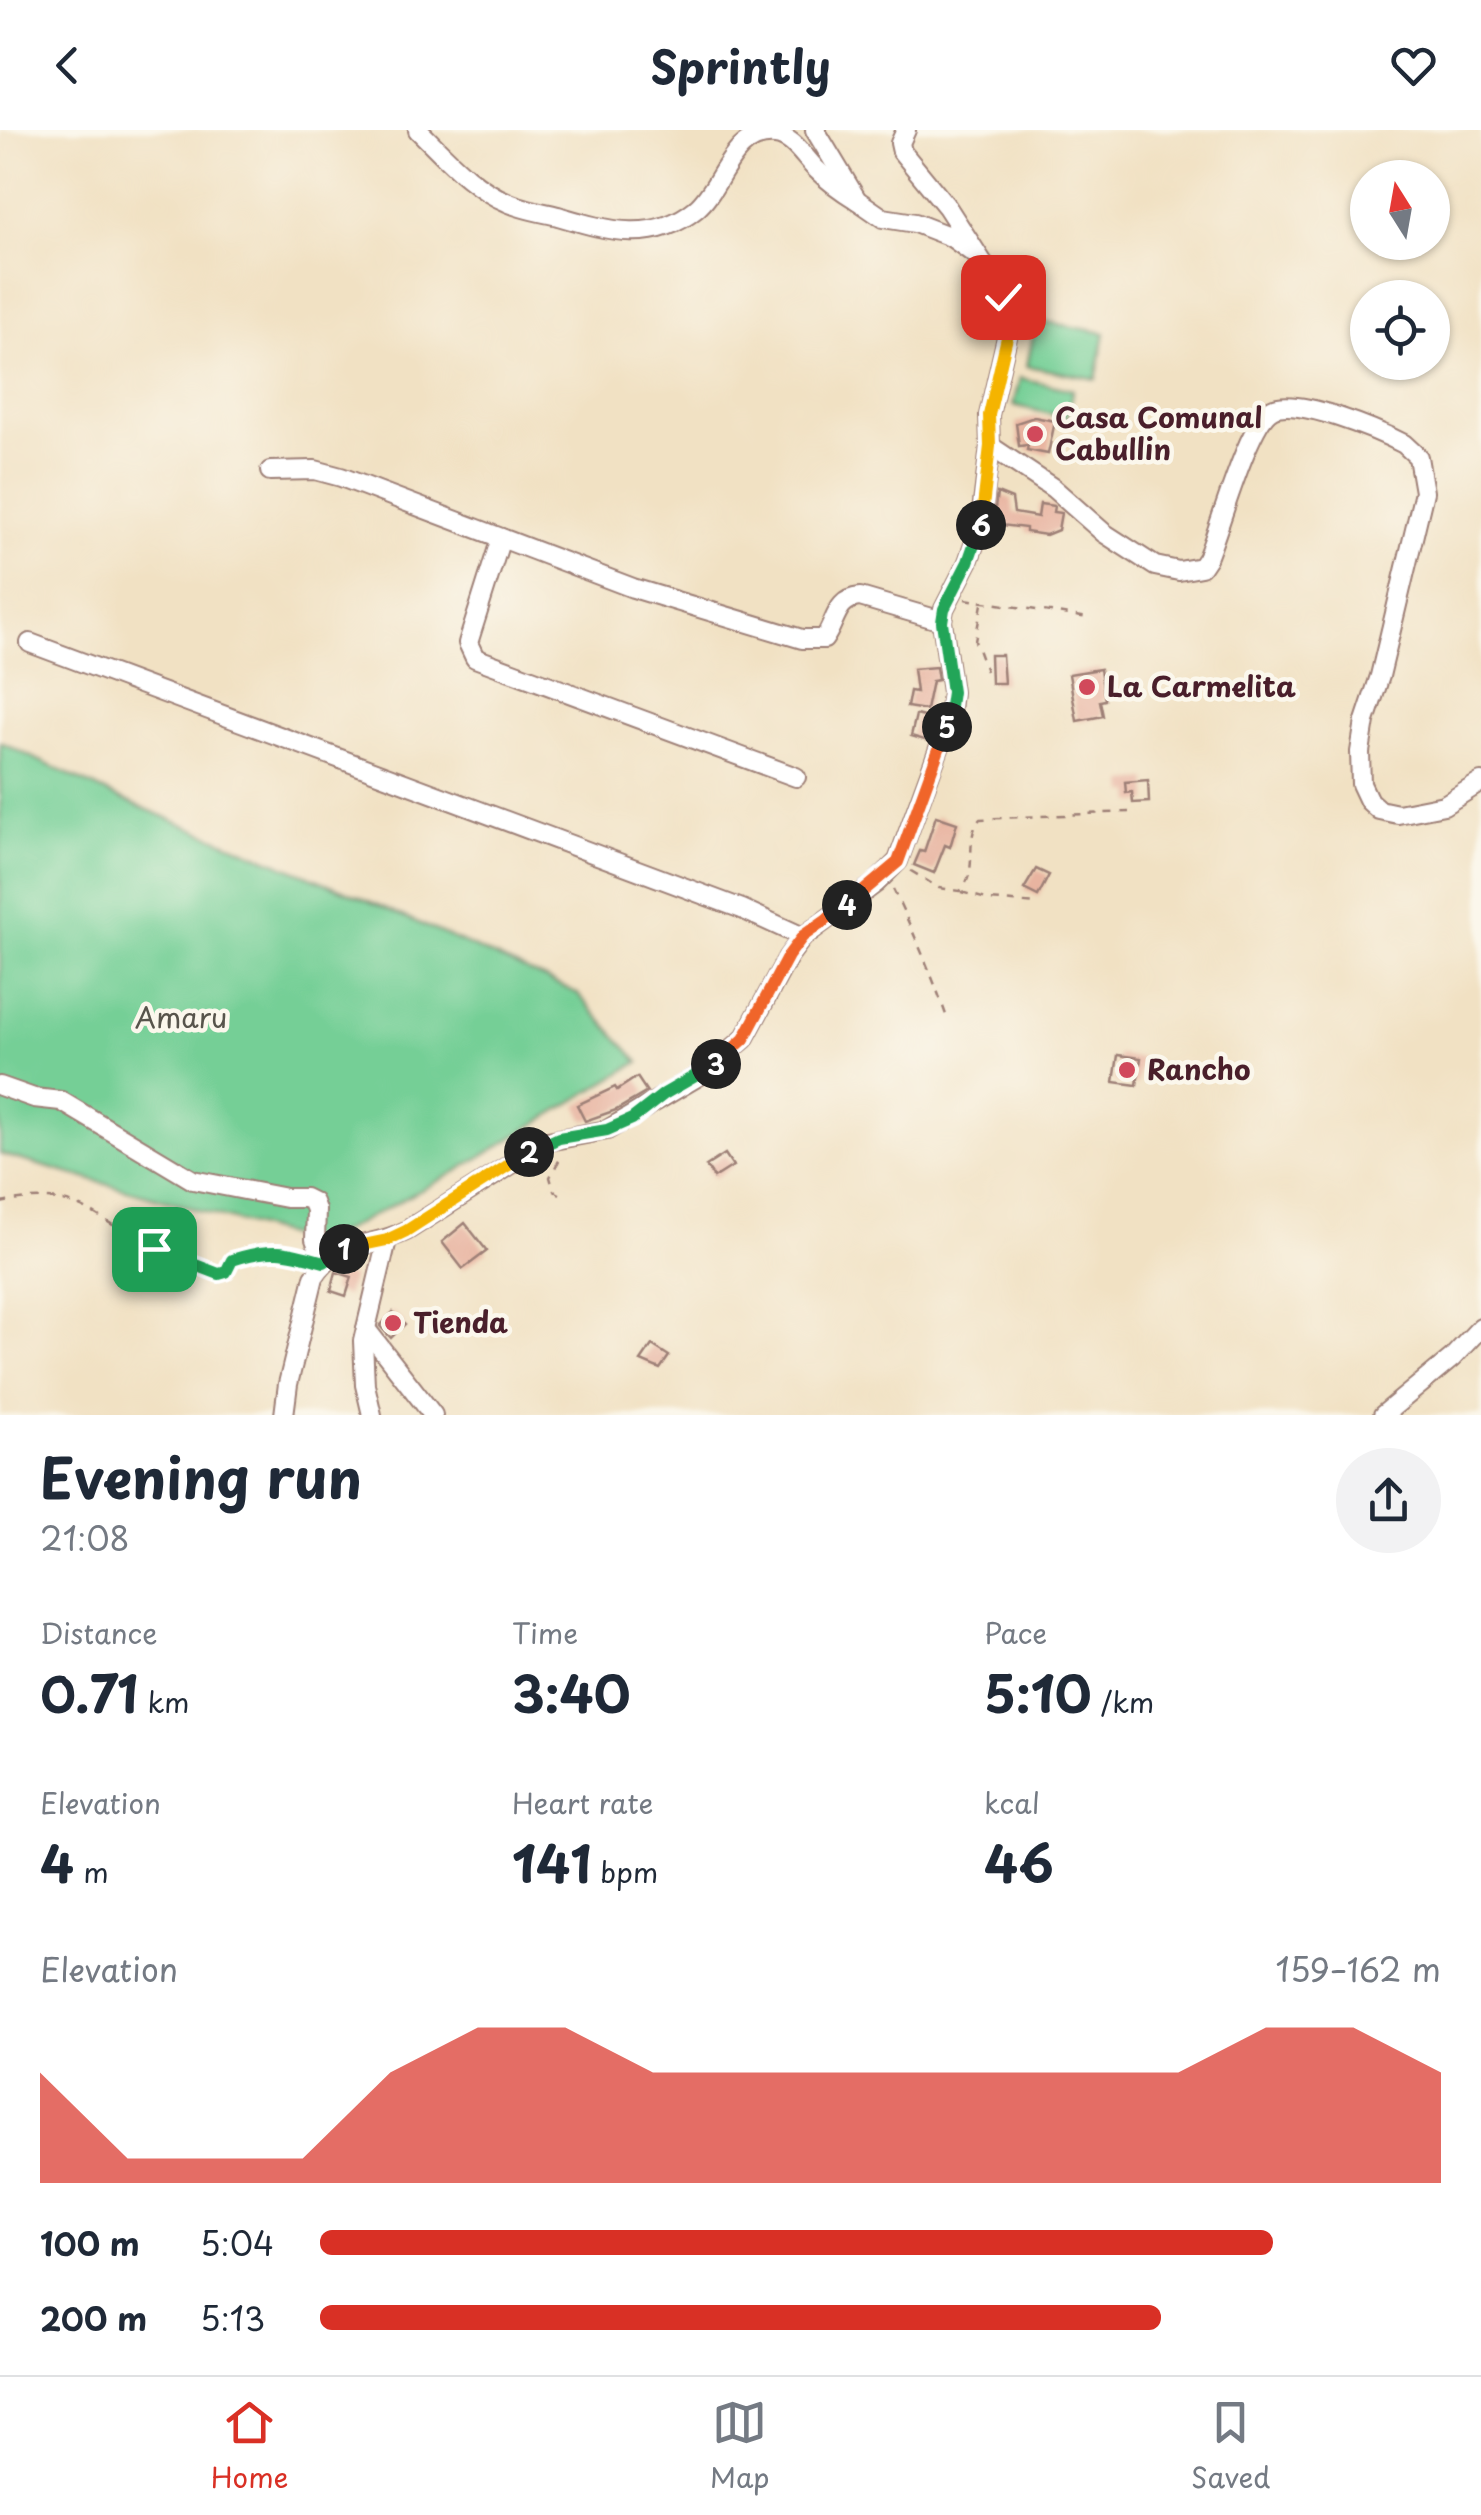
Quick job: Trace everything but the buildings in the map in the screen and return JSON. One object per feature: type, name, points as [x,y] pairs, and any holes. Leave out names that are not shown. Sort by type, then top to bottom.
[{"type":"street","points":[[418,130],[469,178],[505,202],[617,232],[656,229],[697,209],[733,156],[750,139],[778,135],[792,142],[816,169],[884,218],[915,223],[951,238],[978,256]]},
{"type":"street","points":[[816,130],[857,200]]},
{"type":"street","points":[[284,1415],[314,1277],[324,1262],[348,1248],[387,1240],[548,1141],[607,1130],[632,1119],[664,1094],[702,1074],[744,1039],[788,956],[803,936],[892,868],[950,721],[952,692],[942,622],[980,528],[990,446],[989,415],[1006,352],[1008,314],[1003,297],[947,207],[902,152],[900,143],[906,130]]},
{"type":"street","points":[[990,446],[1045,482],[1126,547],[1155,566],[1178,571],[1201,568],[1250,440],[1270,410],[1297,405],[1404,444],[1418,457],[1424,492],[1388,646],[1365,721],[1360,752],[1361,784],[1369,801],[1379,810],[1398,814],[1444,805],[1481,782]]},
{"type":"street","points":[[270,471],[316,470],[341,477],[634,588],[802,639],[824,638],[841,604],[851,598],[860,597],[942,622]]},
{"type":"street","points":[[501,538],[468,643],[475,658],[796,777]]},
{"type":"street","points":[[30,642],[742,909],[803,936]]},
{"type":"street","points":[[0,1086],[34,1098],[60,1101],[193,1180],[314,1202],[315,1238],[324,1262]]},
{"type":"street","points":[[372,1415],[362,1363],[387,1240]]},
{"type":"street","points":[[1382,1415],[1452,1358],[1481,1327]]},
{"type":"street","points":[[366,1329],[433,1415]]},
{"type":"path","points":[[949,597],[1089,618]]},
{"type":"path","points":[[982,602],[975,642],[986,670]]},
{"type":"path","points":[[960,891],[966,885],[972,836],[980,819],[1130,812]]},
{"type":"path","points":[[892,868],[938,888],[990,900],[1037,904]]},
{"type":"path","points":[[892,868],[925,969],[946,1016]]},
{"type":"path","points":[[560,1194],[554,1190],[550,1177],[574,1136]]},
{"type":"path","points":[[0,1202],[54,1198],[79,1204],[154,1249],[219,1274],[226,1272],[232,1260],[270,1250],[324,1262]]},
{"type":"green space","points":[[1036,320],[1105,333],[1096,379],[1027,366]]},
{"type":"green space","points":[[1020,378],[1073,390],[1066,418],[1013,405]]},
{"type":"green space","name":"Amaru","points":[[0,742],[114,796],[362,898],[577,993],[639,1062],[459,1170],[341,1232],[307,1241],[0,1154]]},
{"type":"place","name":"Casa Comunal Cabullin","points":[[1035,434]]},
{"type":"place","name":"La Carmelita","points":[[1087,687]]},
{"type":"place","name":"Rancho","points":[[1127,1070]]},
{"type":"place","name":"Tienda","points":[[393,1323]]},
{"type":"route","points":[[154,1249],[219,1274],[226,1272],[232,1260],[255,1252],[285,1251],[324,1262],[348,1248],[387,1240],[548,1141],[607,1130],[632,1119],[664,1094],[702,1074],[744,1039],[788,956],[803,936],[876,883],[898,862],[950,721],[952,692],[942,622],[944,609],[980,528],[990,446],[989,415],[1008,333],[1003,297]]}]
